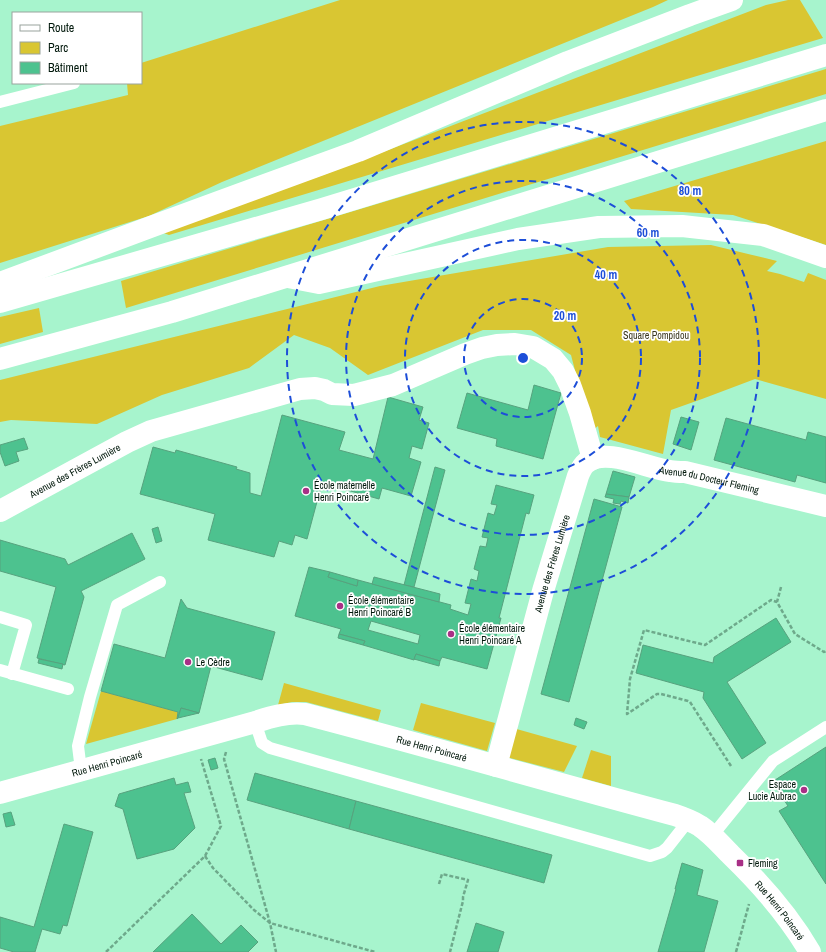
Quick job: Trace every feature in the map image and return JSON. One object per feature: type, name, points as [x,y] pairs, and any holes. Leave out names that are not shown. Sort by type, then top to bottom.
[{"type":"main road","points":[[690,15],[706,0]]},
{"type":"main road","points":[[0,283],[358,151],[568,62],[732,0]]},
{"type":"main road","points":[[0,302],[322,209],[826,55]]},
{"type":"main road","points":[[0,359],[172,312],[826,110]]},
{"type":"main road","points":[[285,276],[319,283],[518,239],[600,227],[682,226],[763,234],[826,257]]},
{"type":"main road","name":"Avenue des Frères Lumière","points":[[0,511],[127,442],[151,432],[300,389],[315,388],[332,394],[354,395],[393,385],[482,348],[515,344],[533,347],[553,359],[563,370],[580,413],[593,459],[586,462],[578,476],[543,591],[496,766]]},
{"type":"main road","name":"Avenue du Docteur Fleming","points":[[593,459],[602,456],[614,457],[669,472],[685,472],[826,506]]},
{"type":"main road","name":"Rue Henri Poincaré","points":[[0,793],[255,722],[287,714],[304,714],[690,820],[712,836],[757,881],[787,918],[810,952]]},
{"type":"lane","points":[[0,102],[70,84]]},
{"type":"lane","points":[[81,770],[78,746],[90,697],[117,605],[160,582]]},
{"type":"lane","points":[[0,617],[26,625],[12,674]]},
{"type":"lane","points":[[0,670],[68,689]]},
{"type":"lane","points":[[255,722],[262,743],[270,748],[650,856],[662,852],[667,848],[690,820]]},
{"type":"lane","points":[[712,836],[773,762],[826,727]]},
{"type":"path","points":[[777,602],[781,587]]},
{"type":"path","points":[[731,766],[688,700],[657,694],[627,714],[630,679],[644,630],[705,645],[771,600],[777,602],[795,634],[824,652],[826,651]]},
{"type":"path","points":[[226,752],[224,758],[270,923],[276,952]]},
{"type":"path","points":[[106,952],[205,856],[221,826],[199,753]]},
{"type":"path","points":[[205,856],[213,868],[248,904],[270,923],[375,952]]},
{"type":"path","points":[[439,884],[442,874],[468,880],[450,952]]},
{"type":"path","points":[[736,952],[757,881]]},
{"type":"green space","points":[[340,0],[668,0],[222,182],[149,216],[0,263],[0,126],[128,95],[127,84],[142,84],[142,63]]},
{"type":"green space","points":[[788,0],[800,0],[823,38],[169,235],[161,232],[323,175],[766,5]]},
{"type":"green space","points":[[826,69],[826,94],[126,308],[121,281]]},
{"type":"green space","points":[[826,141],[826,245],[733,215],[631,209],[624,201]]},
{"type":"green space","name":"Square Pompidou","points":[[711,245],[777,261],[767,271],[804,282],[808,273],[826,280],[826,399],[755,379],[671,410],[663,454],[600,437],[598,426],[591,432],[571,355],[531,330],[483,330],[368,375],[330,348],[294,335],[249,368],[162,395],[97,424],[11,420],[0,422],[0,380],[380,286],[608,247]]},
{"type":"green space","points":[[39,308],[43,332],[0,344],[0,317]]},
{"type":"green space","points":[[284,683],[381,710],[378,721],[306,702],[292,702],[278,705]]},
{"type":"green space","points":[[101,691],[178,712],[177,719],[86,744]]},
{"type":"green space","points":[[421,703],[495,723],[487,751],[413,730]]},
{"type":"green space","points":[[513,728],[577,746],[564,772],[506,757]]},
{"type":"green space","points":[[591,750],[611,756],[611,786],[582,778]]},
{"type":"building","points":[[534,385],[561,393],[543,459],[496,446],[497,439],[457,428],[467,393],[528,410]]},
{"type":"building","points":[[388,397],[423,407],[419,420],[429,423],[422,449],[412,446],[409,458],[421,462],[411,496],[382,488],[379,499],[322,483],[307,539],[295,535],[292,545],[279,541],[274,557],[208,540],[215,514],[140,494],[153,447],[175,453],[176,450],[237,467],[236,469],[250,473],[250,493],[261,496],[282,415],[345,432],[339,450],[373,459]]},
{"type":"building","points":[[681,417],[699,422],[691,450],[673,444]]},
{"type":"building","points":[[726,418],[806,440],[808,432],[826,437],[826,483],[797,475],[795,482],[714,460]]},
{"type":"building","points":[[24,438],[28,449],[16,452],[19,461],[5,466],[0,452],[0,445]]},
{"type":"building","points":[[435,467],[445,470],[414,587],[404,585]]},
{"type":"building","points":[[613,471],[635,477],[629,497],[606,494]]},
{"type":"building","points":[[496,485],[534,495],[529,514],[526,513],[499,618],[501,618],[487,669],[442,657],[440,661],[416,654],[414,660],[363,645],[365,641],[339,634],[341,629],[295,616],[309,567],[330,572],[328,577],[357,586],[358,580],[451,605],[450,609],[468,615],[471,604],[465,603],[471,579],[477,581],[479,571],[474,569],[480,546],[486,547],[488,538],[482,537],[488,513],[494,515],[497,505],[491,504]],"holes":[[[371,621],[420,635],[418,644],[368,630]]]},
{"type":"building","points":[[606,494],[629,497],[628,503],[621,501],[620,504],[613,503],[614,499],[605,497]]},
{"type":"building","points":[[594,499],[622,507],[569,702],[541,694]]},
{"type":"building","points":[[158,527],[162,541],[156,543],[152,529]]},
{"type":"building","points":[[132,533],[145,559],[81,591],[84,597],[65,665],[37,658],[56,587],[0,571],[0,540],[65,559],[68,565]]},
{"type":"building","points":[[330,572],[358,580],[357,586],[328,577]]},
{"type":"building","points":[[374,577],[440,594],[439,602],[372,584]]},
{"type":"building","name":"Le Cèdre","points":[[181,599],[187,608],[275,632],[262,680],[211,666],[199,713],[181,708],[177,719],[178,712],[101,691],[114,644],[165,658]]},
{"type":"building","points":[[776,618],[791,642],[727,682],[766,743],[742,759],[703,698],[704,692],[636,673],[643,645],[713,663],[714,657]]},
{"type":"building","points":[[339,634],[365,641],[363,645],[338,638]]},
{"type":"building","points":[[416,654],[440,661],[439,666],[414,659]]},
{"type":"building","points":[[39,659],[63,664],[62,669],[38,663]]},
{"type":"building","points":[[181,708],[199,713],[178,718]]},
{"type":"building","points":[[576,718],[587,722],[584,729],[574,725]]},
{"type":"building","points":[[826,747],[826,884],[779,811],[788,806],[772,782]]},
{"type":"building","points":[[215,758],[218,768],[211,770],[208,760]]},
{"type":"building","points":[[255,773],[356,801],[349,829],[247,800]]},
{"type":"building","points":[[174,778],[176,785],[188,782],[191,792],[184,793],[195,828],[174,849],[137,859],[123,809],[115,806],[119,794]]},
{"type":"building","points":[[356,801],[552,855],[544,883],[349,829]]},
{"type":"building","points":[[11,812],[15,825],[6,827],[3,814]]},
{"type":"building","points":[[64,824],[93,832],[67,926],[63,925],[60,934],[42,929],[35,952],[14,952],[0,948],[0,917],[34,927]]},
{"type":"building","points":[[682,863],[703,870],[697,895],[718,901],[704,952],[658,952],[676,889]]},
{"type":"building","points":[[192,914],[221,944],[241,925],[258,942],[248,952],[153,952]]},
{"type":"building","points":[[476,923],[504,932],[498,952],[467,952]]},
{"type":"place","name":"École maternelle Henri Poincaré","points":[[306,491]]},
{"type":"place","name":"École élémentaire Henri Poincaré B","points":[[340,606]]},
{"type":"place","name":"École élémentaire Henri Poincaré A","points":[[451,634]]},
{"type":"place","name":"Le Cèdre","points":[[188,662]]},
{"type":"place","name":"Espace Lucie Aubrac","points":[[804,790]]},
{"type":"place","name":"Fleming","points":[[740,863]]}]
